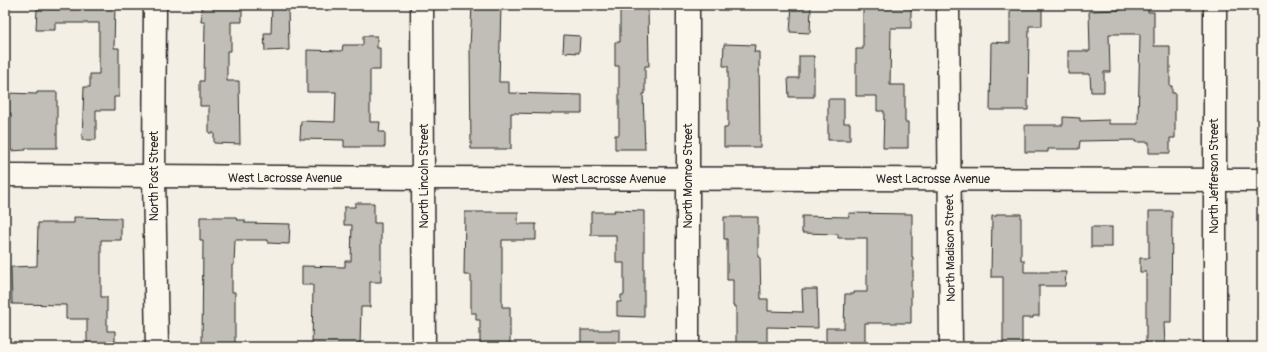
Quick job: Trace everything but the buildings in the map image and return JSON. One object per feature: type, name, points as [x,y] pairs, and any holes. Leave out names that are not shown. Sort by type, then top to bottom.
[{"type":"street","name":"North Post Street","points":[[155,5],[154,177],[157,347]]},
{"type":"street","name":"North Lincoln Street","points":[[422,5],[424,347]]},
{"type":"street","name":"North Monroe Street","points":[[688,5],[688,347]]},
{"type":"street","name":"North Madison Street","points":[[948,5],[951,347]]},
{"type":"street","name":"North Jefferson Street","points":[[1215,5],[1215,347]]},
{"type":"street","name":"West Lacrosse Avenue","points":[[5,175],[154,177],[1262,180]]}]
